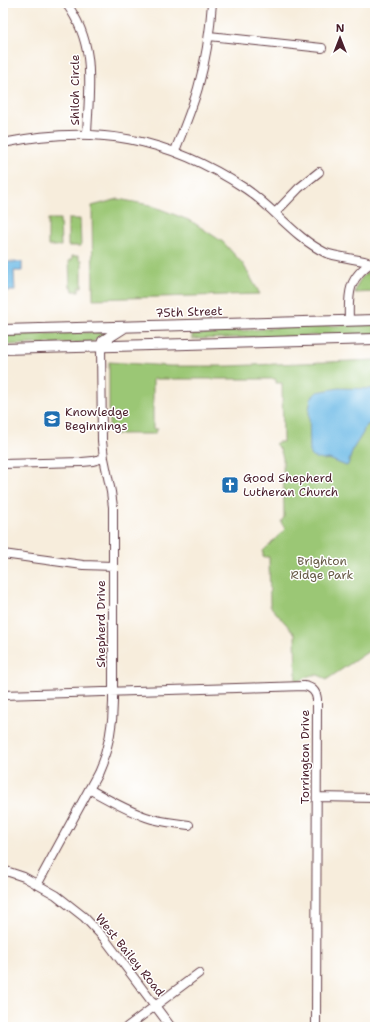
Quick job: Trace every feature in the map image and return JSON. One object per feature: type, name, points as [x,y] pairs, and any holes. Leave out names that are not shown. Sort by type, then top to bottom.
[{"type":"main road","name":"75th Street","points":[[3,330],[375,320]]},
{"type":"main road","points":[[101,346],[104,341],[125,327]]},
{"type":"main road","points":[[3,349],[375,339]]},
{"type":"street","name":"Shiloh Circle","points":[[66,3],[78,21],[84,35],[88,51],[90,65],[87,134]]},
{"type":"street","points":[[174,151],[188,118],[198,88],[209,36],[212,3]]},
{"type":"street","points":[[209,36],[322,48]]},
{"type":"street","points":[[3,143],[59,134],[87,134],[132,140],[174,151],[207,166],[246,189],[312,245],[338,256],[373,262]]},
{"type":"street","points":[[275,213],[299,188],[319,172]]},
{"type":"street","points":[[349,321],[349,298],[351,285],[358,274],[373,262]]},
{"type":"street","name":"Shepherd Drive","points":[[37,885],[101,765],[110,738],[113,710],[113,506],[102,441],[101,346]]},
{"type":"street","points":[[3,464],[82,462],[104,458]]},
{"type":"street","points":[[3,554],[76,564],[113,566]]},
{"type":"street","name":"Torrington Drive","points":[[113,692],[304,686],[315,692],[317,698],[316,1027]]},
{"type":"street","points":[[3,695],[113,692]]},
{"type":"street","points":[[89,789],[136,814],[147,818],[189,825]]},
{"type":"street","points":[[317,797],[375,798]]},
{"type":"street","name":"West Bailey Road","points":[[3,870],[24,877],[56,895],[90,923],[104,938],[171,1027]]},
{"type":"street","points":[[127,1027],[199,973]]},
{"type":"green space","points":[[118,199],[150,205],[191,221],[223,242],[243,264],[260,294],[93,299],[92,206]]},
{"type":"green space","points":[[48,219],[60,219],[61,246],[48,246]]},
{"type":"green space","points":[[68,219],[80,219],[81,246],[68,246]]},
{"type":"green space","points":[[72,256],[79,256],[79,260],[82,260],[82,287],[79,287],[79,291],[73,291],[72,287],[70,287],[69,260],[72,260]]},
{"type":"green space","points":[[375,267],[375,292],[355,293],[362,277]]},
{"type":"green space","points":[[375,324],[375,334],[192,339],[192,335],[285,327]]},
{"type":"green space","points":[[105,332],[105,335],[97,338],[93,342],[3,345],[3,335]]},
{"type":"green space","name":"Brighton Ridge Park","points":[[375,360],[375,647],[326,680],[319,675],[314,675],[308,676],[296,682],[295,634],[270,606],[269,557],[263,557],[263,551],[285,529],[281,522],[284,517],[283,458],[280,449],[275,444],[278,442],[283,442],[282,383],[276,383],[276,379],[153,379],[153,429],[158,429],[153,434],[115,434],[109,430],[109,362],[170,366],[228,366]]},
{"type":"water","points":[[3,262],[22,262],[22,271],[14,271],[15,291],[3,291]]},
{"type":"water","points":[[339,388],[375,389],[375,421],[366,426],[364,429],[353,449],[348,465],[346,466],[329,459],[323,460],[310,455],[309,410],[311,398],[317,392]]},
{"type":"place","name":"Knowledge Beginnings","points":[[52,419]]},
{"type":"place","name":"Good Shepherd Lutheran Church","points":[[230,485]]}]
